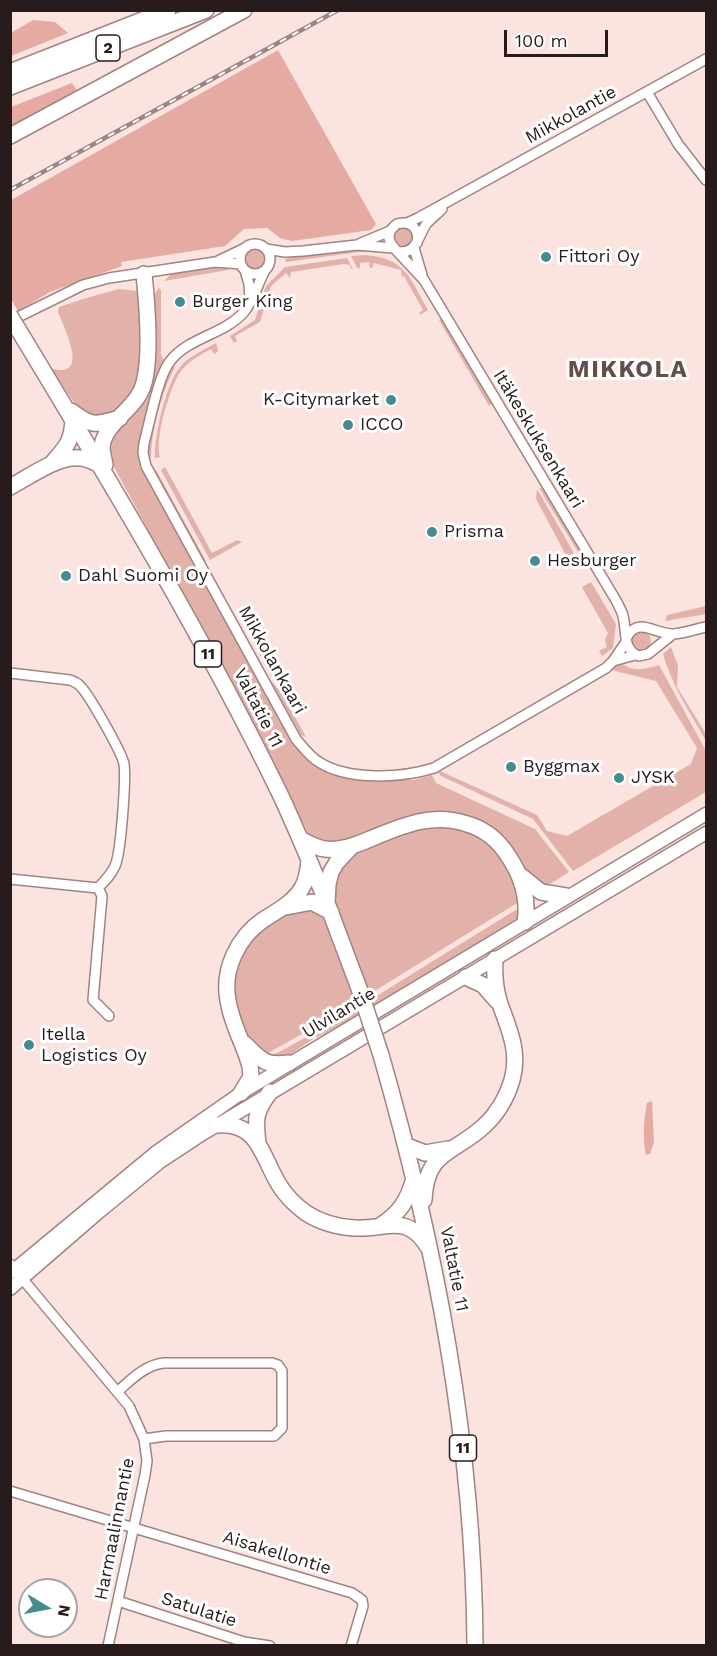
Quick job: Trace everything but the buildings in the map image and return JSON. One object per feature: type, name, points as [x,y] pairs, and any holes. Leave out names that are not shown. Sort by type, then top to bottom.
[{"type":"highway","name":"2","points":[[10,72],[168,10]]},
{"type":"highway","name":"2","points":[[10,87],[206,10]]},
{"type":"highway","points":[[10,136],[243,10]]},
{"type":"highway","points":[[104,470],[102,448],[104,440],[138,397],[144,382],[147,313],[144,274]]},
{"type":"highway","name":"Valtatie 11","points":[[10,319],[104,470],[214,665],[282,797],[329,908],[360,991],[407,1146],[446,1330],[465,1470],[475,1646]]},
{"type":"highway","points":[[69,413],[91,424],[101,424],[120,418]]},
{"type":"highway","points":[[48,466],[69,442],[72,434],[69,413]]},
{"type":"highway","points":[[10,487],[48,466],[78,457],[88,459],[104,470]]},
{"type":"highway","points":[[300,839],[326,849],[352,846],[418,821],[440,819],[462,822],[480,829],[506,852],[520,875],[527,901],[525,922]]},
{"type":"highway","points":[[284,907],[312,902],[329,908],[328,884],[331,872],[352,846]]},
{"type":"highway","points":[[241,1093],[251,1077],[250,1066],[227,1000],[226,983],[229,968],[246,935],[284,907],[301,889],[309,861]]},
{"type":"highway","points":[[520,875],[541,892],[566,896]]},
{"type":"highway","points":[[423,1215],[427,1176],[436,1161],[483,1127],[494,1116],[513,1078],[514,1047],[512,1034],[499,1003],[494,979],[495,959]]},
{"type":"highway","points":[[466,977],[483,985],[499,1003]]},
{"type":"highway","points":[[243,1042],[268,1064],[289,1064]]},
{"type":"highway","points":[[270,1092],[257,1113],[255,1122],[258,1143],[283,1191],[300,1208],[309,1215],[346,1227],[381,1225],[409,1227],[420,1235],[431,1252]]},
{"type":"highway","points":[[217,1125],[229,1124],[243,1129],[258,1143]]},
{"type":"highway","points":[[407,1146],[425,1153],[451,1148]]},
{"type":"highway","points":[[381,1225],[402,1208],[414,1175]]},
{"type":"main road","name":"Ulvilantie","points":[[12,1269],[155,1153],[241,1093],[706,814]]},
{"type":"main road","name":"Ulvilantie","points":[[10,1289],[160,1162],[270,1092],[706,833]]},
{"type":"street","name":"Mikkolantie","points":[[407,223],[706,59]]},
{"type":"street","points":[[646,92],[678,144],[706,180]]},
{"type":"street","name":"Mikkolantie","points":[[415,245],[426,225],[451,200]]},
{"type":"street","points":[[10,319],[83,285],[109,278],[215,262],[256,244],[266,249],[285,252],[357,245],[406,252],[415,245],[418,233],[412,225],[397,224],[390,231],[357,245]]},
{"type":"street","points":[[390,231],[389,240],[395,249]]},
{"type":"street","name":"Itäkeskuksenkaari","points":[[415,245],[424,280]]},
{"type":"street","points":[[245,248],[242,254],[243,267],[249,284],[250,303]]},
{"type":"street","points":[[266,249],[270,259],[267,267]]},
{"type":"street","name":"Itäkeskuksenkaari","points":[[395,249],[424,280],[623,615],[626,639]]},
{"type":"street","points":[[215,262],[243,267],[251,273],[258,274],[278,259],[303,251]]},
{"type":"street","name":"Mikkolankaari","points":[[267,267],[243,313],[186,347],[170,360],[164,372],[143,453],[151,476],[296,739],[308,753],[317,762],[333,770],[353,774],[412,775],[434,768],[606,668],[626,639]]},
{"type":"street","name":"Itäkeskuksenkaari","points":[[623,615],[644,627],[673,634]]},
{"type":"street","points":[[635,627],[644,627],[655,636],[654,648],[644,656],[635,655],[629,650],[626,639],[635,627]]},
{"type":"street","name":"Itäkeskuksenkaari","points":[[654,648],[673,634],[706,627]]},
{"type":"street","name":"Mikkolankaari","points":[[613,661],[635,655]]},
{"type":"street","points":[[10,673],[70,680],[78,684],[86,693],[122,758],[124,779],[116,864],[98,888]]},
{"type":"street","points":[[10,879],[98,888]]},
{"type":"street","points":[[98,888],[102,896],[93,1000],[109,1016]]},
{"type":"street","name":"Harmaalinnantie","points":[[12,1269],[24,1279],[118,1391],[135,1416],[144,1439],[147,1461],[108,1646]]},
{"type":"street","points":[[118,1391],[144,1369],[164,1362],[272,1363],[278,1365],[282,1371],[282,1428],[277,1435],[166,1436],[144,1439]]},
{"type":"street","points":[[10,1491],[134,1528]]},
{"type":"street","name":"Aisakellontie","points":[[134,1528],[358,1596],[362,1600],[362,1613],[351,1646]]},
{"type":"street","name":"Satulatie","points":[[118,1601],[244,1642],[270,1646]]},
{"type":"shaded area","points":[[33,20],[55,22],[68,33],[11,56],[11,33]]},
{"type":"shaded area","points":[[278,50],[376,224],[371,230],[292,241],[280,238],[267,228],[244,229],[225,246],[121,262],[122,266],[50,292],[18,311],[11,299],[11,200]]},
{"type":"shaded area","points":[[72,83],[78,92],[11,129],[11,107]]},
{"type":"shaded area","points":[[403,228],[410,231],[413,238],[410,245],[403,248],[396,245],[393,238],[396,231]]},
{"type":"shaded area","points":[[255,248],[263,251],[266,259],[263,267],[255,270],[247,267],[244,259],[247,251]]},
{"type":"shaded area","points":[[345,248],[376,249],[376,252],[286,262],[285,259],[299,255]]},
{"type":"shaded area","points":[[365,255],[390,260],[405,272],[428,310],[420,315],[419,313],[423,310],[404,276],[402,277],[401,270],[374,263],[370,268],[369,262],[360,263],[360,268],[357,268],[351,256]]},
{"type":"shaded area","points":[[347,258],[353,269],[350,265],[344,264],[291,272],[290,278],[286,273],[271,286],[260,322],[235,336],[237,341],[234,343],[230,336],[255,320],[266,286],[285,267]]},
{"type":"shaded area","points":[[229,265],[228,270],[164,281],[175,271]]},
{"type":"shaded area","points":[[159,288],[161,290],[161,355],[164,360],[139,453],[298,746],[315,766],[332,775],[350,779],[414,780],[432,775],[436,783],[535,829],[569,872],[542,889],[478,821],[456,813],[431,811],[326,846],[311,839],[112,463],[107,442],[130,417],[139,402],[151,308]]},
{"type":"shaded area","points":[[119,289],[138,291],[143,324],[139,386],[121,410],[93,421],[78,408],[50,368],[63,370],[70,367],[73,360],[69,340],[58,312],[59,307]]},
{"type":"shaded area","points":[[441,319],[492,403],[489,406],[439,320]]},
{"type":"shaded area","points":[[216,343],[218,351],[214,354],[211,349],[195,358],[184,367],[177,378],[161,426],[160,457],[155,458],[162,411],[175,375],[188,360]]},
{"type":"shaded area","points":[[173,366],[175,367],[158,411],[151,458],[148,455],[153,421]]},
{"type":"shaded area","points":[[165,467],[212,553],[237,540],[242,542],[210,560],[161,470]]},
{"type":"shaded area","points":[[156,470],[206,561],[202,560],[154,476]]},
{"type":"shaded area","points":[[539,488],[545,489],[581,549],[578,552]]},
{"type":"shaded area","points":[[537,489],[574,553],[567,557],[536,499]]},
{"type":"shaded area","points":[[591,582],[616,624],[613,648],[602,656],[599,651],[607,647],[605,640],[608,633],[582,587]]},
{"type":"shaded area","points":[[706,606],[706,614],[665,621],[667,615]]},
{"type":"shaded area","points":[[641,631],[648,634],[651,641],[648,648],[641,651],[634,648],[631,641],[634,634]]},
{"type":"shaded area","points":[[255,636],[259,642],[266,638],[281,667],[276,670],[285,685],[281,687],[271,676],[251,638]]},
{"type":"shaded area","points":[[671,647],[678,666],[677,687],[706,734],[706,741],[671,677],[663,654]]},
{"type":"shaded area","points":[[621,662],[634,669],[659,665],[706,751],[706,792],[573,871],[533,819],[441,776],[438,772],[537,815],[547,831],[567,836],[691,764],[697,748],[656,681],[611,670]]},
{"type":"shaded area","points":[[270,680],[281,692],[306,737],[301,735]]},
{"type":"shaded area","points":[[439,824],[471,830],[490,843],[504,860],[522,900],[368,995],[335,901],[334,878],[351,856],[364,848],[395,835]]},
{"type":"shaded area","points":[[311,906],[329,920],[358,1002],[263,1056],[247,1036],[239,1019],[234,993],[235,975],[250,943],[262,930],[276,920]]},
{"type":"shaded area","points":[[522,906],[518,918],[371,1008],[370,1000]]},
{"type":"shaded area","points":[[358,1006],[361,1014],[316,1038],[315,1032]]},
{"type":"shaded area","points":[[312,1034],[313,1039],[282,1060],[266,1059]]},
{"type":"shaded area","points":[[652,1101],[654,1142],[650,1154],[646,1155],[645,1116],[647,1103]]},
{"type":"railway","points":[[10,190],[338,10]]},
{"type":"place","name":"Fittori Oy","points":[[546,257]]},
{"type":"place","name":"Burger King","points":[[180,302]]},
{"type":"place","name":"K-Citymarket","points":[[391,400]]},
{"type":"place","name":"ICCO","points":[[348,425]]},
{"type":"place","name":"Prisma","points":[[432,532]]},
{"type":"place","name":"Hesburger","points":[[535,561]]},
{"type":"place","name":"Dahl Suomi Oy","points":[[66,576]]},
{"type":"place","name":"Byggmax","points":[[511,767]]},
{"type":"place","name":"JYSK","points":[[619,778]]},
{"type":"place","name":"Itella Logistics Oy","points":[[29,1045]]},
{"type":"district","name":"MIKKOLA","points":[[628,370]]}]
